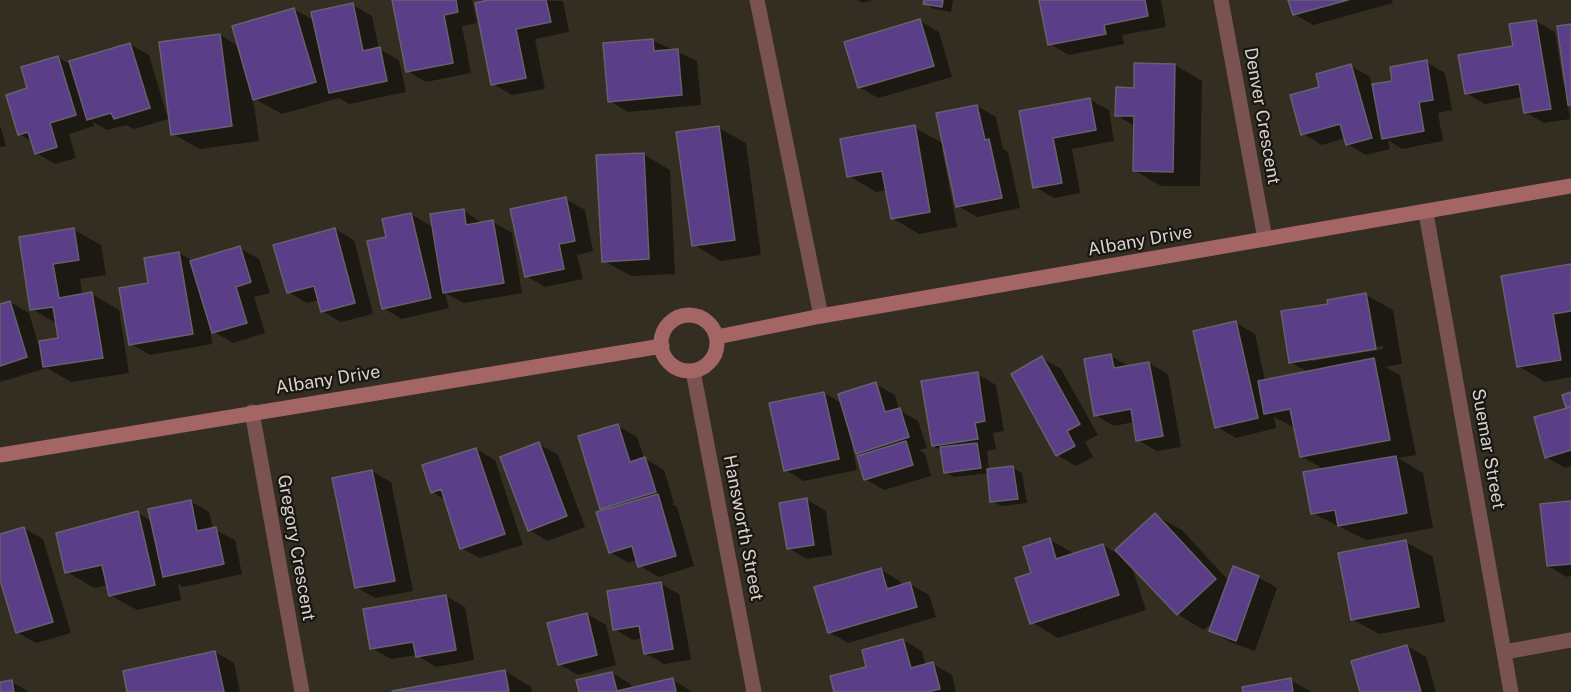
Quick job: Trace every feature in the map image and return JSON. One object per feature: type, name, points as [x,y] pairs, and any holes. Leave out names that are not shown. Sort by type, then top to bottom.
[{"type":"street","points":[[757,0],[821,316]]},
{"type":"street","name":"Denver Crescent","points":[[1221,0],[1264,239]]},
{"type":"street","name":"Albany Drive","points":[[717,337],[821,316],[1426,213],[1571,186]]},
{"type":"street","name":"Suemar Street","points":[[1426,213],[1511,692]]},
{"type":"street","points":[[690,315],[707,322],[717,337],[715,356],[702,369],[693,371],[684,371],[669,362],[662,346],[662,337],[672,321],[690,315]]},
{"type":"street","name":"Albany Drive","points":[[0,455],[662,346]]},
{"type":"street","name":"Hansworth Street","points":[[693,371],[754,692]]},
{"type":"street","name":"Gregory Crescent","points":[[252,412],[302,692]]},
{"type":"street","points":[[1505,652],[1571,640]]},
{"type":"building","points":[[392,0],[456,0],[458,12],[444,15],[453,63],[406,72]]},
{"type":"building","points":[[488,0],[546,0],[551,22],[516,29],[526,78],[491,85],[475,3]]},
{"type":"building","points":[[924,0],[943,0],[942,7],[923,4]]},
{"type":"building","points":[[1039,0],[1145,0],[1148,16],[1104,25],[1106,34],[1048,45]]},
{"type":"building","points":[[1288,0],[1348,0],[1293,15]]},
{"type":"building","points":[[353,3],[363,51],[380,47],[387,81],[329,93],[311,12]]},
{"type":"building","points":[[294,8],[316,82],[253,100],[232,26]]},
{"type":"building","points":[[920,19],[934,66],[858,88],[844,42]]},
{"type":"building","points":[[1536,20],[1551,109],[1524,113],[1519,84],[1465,94],[1458,55],[1513,46],[1509,24]]},
{"type":"building","points":[[1571,24],[1571,105],[1568,105],[1557,26]]},
{"type":"building","points":[[220,34],[232,126],[171,135],[159,42]]},
{"type":"building","points":[[653,39],[654,51],[678,49],[682,95],[608,102],[603,43]]},
{"type":"building","points":[[130,43],[150,108],[114,119],[111,113],[87,120],[69,61]]},
{"type":"building","points":[[58,56],[76,115],[50,123],[57,147],[35,154],[28,132],[18,135],[6,95],[27,88],[21,67]]},
{"type":"building","points":[[1427,60],[1433,100],[1419,102],[1424,131],[1382,139],[1372,84],[1392,81],[1390,67]]},
{"type":"building","points":[[1134,63],[1175,64],[1173,172],[1133,171],[1134,116],[1115,116],[1116,87],[1134,88]]},
{"type":"building","points":[[1351,64],[1372,138],[1346,145],[1340,124],[1301,135],[1290,95],[1319,87],[1316,74]]},
{"type":"building","points":[[1090,98],[1096,130],[1053,138],[1062,183],[1033,188],[1019,111]]},
{"type":"building","points":[[977,105],[985,140],[989,139],[1002,198],[956,207],[936,113]]},
{"type":"building","points":[[915,125],[930,212],[891,219],[882,171],[847,177],[840,139]]},
{"type":"building","points":[[719,126],[735,240],[692,246],[676,132]]},
{"type":"building","points":[[644,153],[649,259],[602,262],[596,155]]},
{"type":"building","points":[[566,197],[575,241],[559,244],[564,269],[525,277],[510,209]]},
{"type":"building","points":[[464,209],[466,225],[493,220],[504,283],[443,293],[430,214]]},
{"type":"building","points":[[411,213],[431,298],[382,309],[367,241],[386,237],[382,219]]},
{"type":"building","points":[[74,228],[79,260],[53,264],[59,298],[92,292],[103,358],[43,367],[39,341],[58,338],[53,307],[30,310],[19,237]]},
{"type":"building","points":[[335,228],[355,303],[321,312],[314,286],[287,293],[273,245]]},
{"type":"building","points":[[240,246],[251,282],[236,287],[247,323],[212,333],[190,261]]},
{"type":"building","points":[[179,252],[193,334],[129,345],[119,288],[148,283],[144,258]]},
{"type":"building","points":[[1571,264],[1571,311],[1553,314],[1561,360],[1517,367],[1501,276]]},
{"type":"building","points":[[1366,293],[1376,349],[1289,363],[1281,311],[1328,304],[1327,300]]},
{"type":"building","points":[[10,301],[27,357],[0,366],[0,304]]},
{"type":"building","points":[[1236,321],[1258,418],[1215,428],[1193,331]]},
{"type":"building","points":[[1111,354],[1114,368],[1149,362],[1163,436],[1136,441],[1131,409],[1094,416],[1084,359]]},
{"type":"building","points":[[1042,356],[1080,424],[1067,431],[1075,446],[1056,456],[1011,374]]},
{"type":"building","points":[[1374,358],[1390,440],[1300,457],[1290,409],[1264,414],[1258,381]]},
{"type":"building","points":[[978,372],[985,421],[975,423],[978,439],[932,446],[921,381]]},
{"type":"building","points":[[876,382],[885,412],[900,408],[909,437],[856,454],[838,394]]},
{"type":"building","points":[[824,392],[839,459],[784,471],[769,403]]},
{"type":"building","points":[[1571,392],[1571,406],[1566,408],[1562,395]]},
{"type":"building","points":[[1571,407],[1571,450],[1545,458],[1534,417]]},
{"type":"building","points":[[618,424],[630,462],[645,457],[656,492],[600,509],[578,436]]},
{"type":"building","points":[[906,441],[913,465],[864,480],[857,456]]},
{"type":"building","points":[[539,442],[567,516],[528,531],[500,457]]},
{"type":"building","points":[[977,443],[981,468],[944,473],[940,447]]},
{"type":"building","points":[[476,448],[505,534],[460,549],[441,489],[431,493],[422,465]]},
{"type":"building","points":[[1396,456],[1407,513],[1338,526],[1335,510],[1311,514],[1303,472]]},
{"type":"building","points":[[1013,466],[1018,499],[990,502],[987,469]]},
{"type":"building","points":[[372,470],[395,581],[355,588],[332,478]]},
{"type":"building","points":[[658,494],[676,556],[638,567],[632,546],[609,553],[596,512]]},
{"type":"building","points":[[807,498],[814,545],[787,549],[779,503]]},
{"type":"building","points":[[191,500],[197,531],[216,527],[224,564],[163,577],[148,509]]},
{"type":"building","points":[[1571,501],[1571,564],[1547,566],[1540,504]]},
{"type":"building","points":[[138,511],[155,585],[109,596],[102,565],[65,573],[56,533]]},
{"type":"building","points":[[1155,513],[1216,579],[1177,615],[1115,550]]},
{"type":"building","points":[[24,527],[53,622],[16,633],[0,580],[0,534]]},
{"type":"building","points":[[1050,538],[1056,559],[1103,544],[1119,595],[1030,624],[1015,578],[1031,573],[1023,547]]},
{"type":"building","points":[[1406,540],[1419,607],[1351,620],[1338,553]]},
{"type":"building","points":[[1233,566],[1259,576],[1236,641],[1209,631]]},
{"type":"building","points":[[881,568],[887,589],[910,582],[917,607],[828,633],[814,587]]},
{"type":"building","points":[[661,582],[673,649],[644,654],[639,626],[613,630],[607,591]]},
{"type":"building","points":[[446,595],[456,650],[416,657],[413,642],[370,649],[363,609]]},
{"type":"building","points":[[587,613],[597,655],[558,665],[547,623]]},
{"type":"building","points":[[903,639],[911,668],[933,662],[940,689],[927,692],[834,692],[830,676],[866,667],[862,650]]},
{"type":"building","points":[[1407,645],[1421,692],[1360,692],[1351,661]]},
{"type":"building","points":[[215,651],[224,692],[127,692],[123,671]]},
{"type":"building","points":[[505,670],[509,692],[392,691]]},
{"type":"building","points":[[612,672],[617,691],[673,678],[676,692],[579,692],[576,680]]},
{"type":"building","points":[[1291,678],[1293,692],[1243,692],[1242,687]]},
{"type":"building","points":[[12,680],[14,692],[0,692],[0,682]]}]
